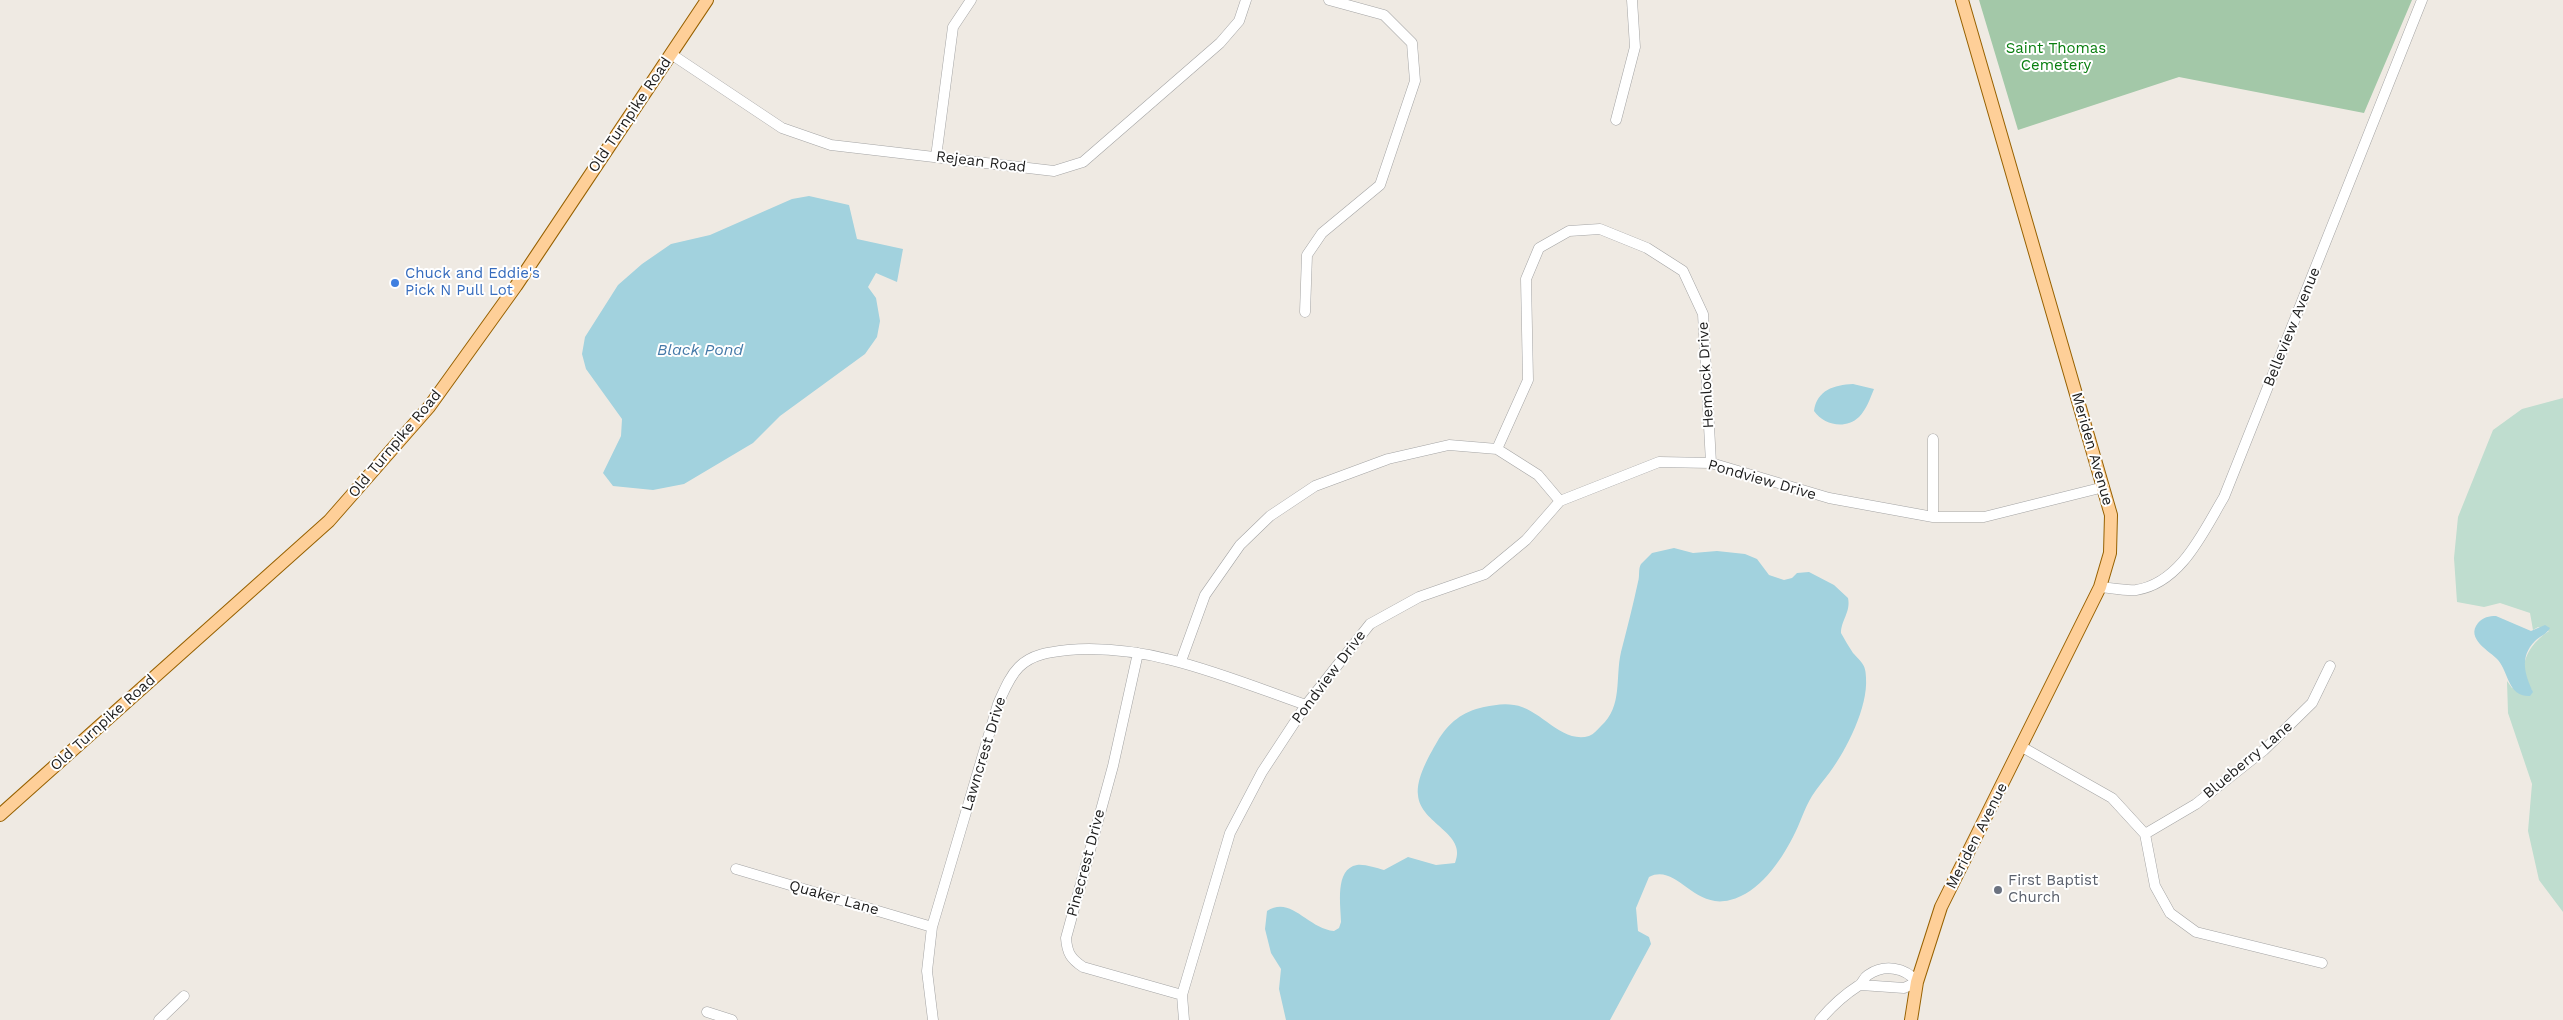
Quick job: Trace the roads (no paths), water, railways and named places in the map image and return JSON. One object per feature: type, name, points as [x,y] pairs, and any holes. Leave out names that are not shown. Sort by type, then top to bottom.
[{"type":"main road","name":"Old Turnpike Road","points":[[0,815],[329,521],[429,407],[516,286],[707,0]]},
{"type":"main road","name":"Meriden Avenue","points":[[1911,1020],[1917,982],[1941,907],[2100,587],[2110,553],[2111,515],[2104,488],[1962,0]]},
{"type":"street","points":[[936,157],[953,27],[971,0]]},
{"type":"street","name":"Rejean Road","points":[[671,54],[782,128],[830,145],[1054,171],[1082,162],[1220,43],[1239,21],[1246,0]]},
{"type":"street","points":[[1305,312],[1307,255],[1322,233],[1380,185],[1415,81],[1412,43],[1384,15],[1329,0]]},
{"type":"street","points":[[1616,120],[1635,48],[1632,0]]},
{"type":"street","name":"Belleview Avenue","points":[[2100,587],[2135,590],[2164,579],[2190,553],[2224,497],[2422,0]]},
{"type":"street","name":"Hemlock Drive","points":[[1497,449],[1528,380],[1526,279],[1539,248],[1568,231],[1600,229],[1647,248],[1683,271],[1702,314],[1711,463]]},
{"type":"street","points":[[1933,439],[1933,517]]},
{"type":"street","points":[[1181,662],[1196,616],[1213,582],[1240,545],[1270,516],[1315,486],[1388,459],[1449,445],[1497,449],[1538,475],[1560,501]]},
{"type":"street","name":"Pondview Drive","points":[[1184,1020],[1182,995],[1230,833],[1262,772],[1306,705],[1370,624],[1419,597],[1485,574],[1526,540],[1560,501],[1659,462],[1711,463],[1829,498],[1933,517],[1984,517],[2104,488]]},
{"type":"street","name":"Lawncrest Drive","points":[[934,1020],[927,971],[932,928],[998,704],[1007,684],[1019,667],[1033,658],[1049,652],[1098,648],[1138,653],[1181,662],[1306,705]]},
{"type":"street","name":"Pinecrest Drive","points":[[1138,653],[1113,766],[1066,938],[1066,949],[1072,959],[1084,967],[1182,995]]},
{"type":"street","name":"Blueberry Lane","points":[[2145,834],[2196,804],[2264,750],[2312,703],[2330,666]]},
{"type":"street","points":[[2022,747],[2112,798],[2145,834],[2155,886],[2170,913],[2196,932],[2322,963]]},
{"type":"street","name":"Quaker Lane","points":[[736,869],[932,928]]},
{"type":"street","points":[[1820,1020],[1852,990],[1861,985],[1869,974],[1890,968],[1906,972],[1917,982],[1904,988],[1861,985]]},
{"type":"street","points":[[160,1020],[184,996]]},
{"type":"street","points":[[707,1012],[732,1020]]},
{"type":"water","name":"Black Pond","points":[[809,196],[849,205],[857,239],[903,249],[897,282],[876,273],[868,287],[876,298],[880,321],[877,337],[865,354],[780,416],[753,443],[684,484],[653,490],[613,486],[603,473],[621,436],[622,419],[586,369],[582,354],[585,337],[618,285],[642,264],[671,244],[710,235],[792,199]]},
{"type":"water","points":[[1853,384],[1874,389],[1868,404],[1859,417],[1847,424],[1841,425],[1823,420],[1814,411],[1819,398],[1827,390],[1833,387]]},
{"type":"water","points":[[1674,548],[1693,553],[1717,551],[1745,554],[1757,559],[1769,575],[1784,580],[1792,578],[1797,573],[1809,572],[1834,585],[1848,598],[1848,608],[1841,633],[1865,669],[1866,689],[1864,702],[1843,752],[1812,796],[1788,847],[1768,875],[1750,891],[1730,900],[1717,901],[1706,899],[1668,876],[1659,874],[1649,877],[1636,908],[1638,931],[1649,937],[1651,944],[1610,1020],[1286,1020],[1279,989],[1281,969],[1271,953],[1265,929],[1267,911],[1276,907],[1284,907],[1324,929],[1334,931],[1339,928],[1341,922],[1340,889],[1345,873],[1350,868],[1360,865],[1384,870],[1408,857],[1436,865],[1455,863],[1457,853],[1455,844],[1450,836],[1426,814],[1418,795],[1419,782],[1424,767],[1442,735],[1451,723],[1463,715],[1484,707],[1503,704],[1514,705],[1533,712],[1569,735],[1579,737],[1589,736],[1594,733],[1613,710],[1617,691],[1619,662],[1639,580],[1640,566],[1652,553]]},
{"type":"water","points":[[2496,616],[2531,631],[2545,625],[2550,628],[2535,641],[2527,653],[2525,660],[2526,673],[2533,692],[2530,696],[2517,693],[2502,665],[2477,639],[2475,629],[2478,623],[2486,617]]},
{"type":"place","name":"Chuck and Eddie's Pick N Pull Lot","points":[[395,283]]},
{"type":"place","name":"First Baptist Church","points":[[1998,890]]},
{"type":"park label","name":"Saint Thomas Cemetery","points":[[2056,58]]}]
